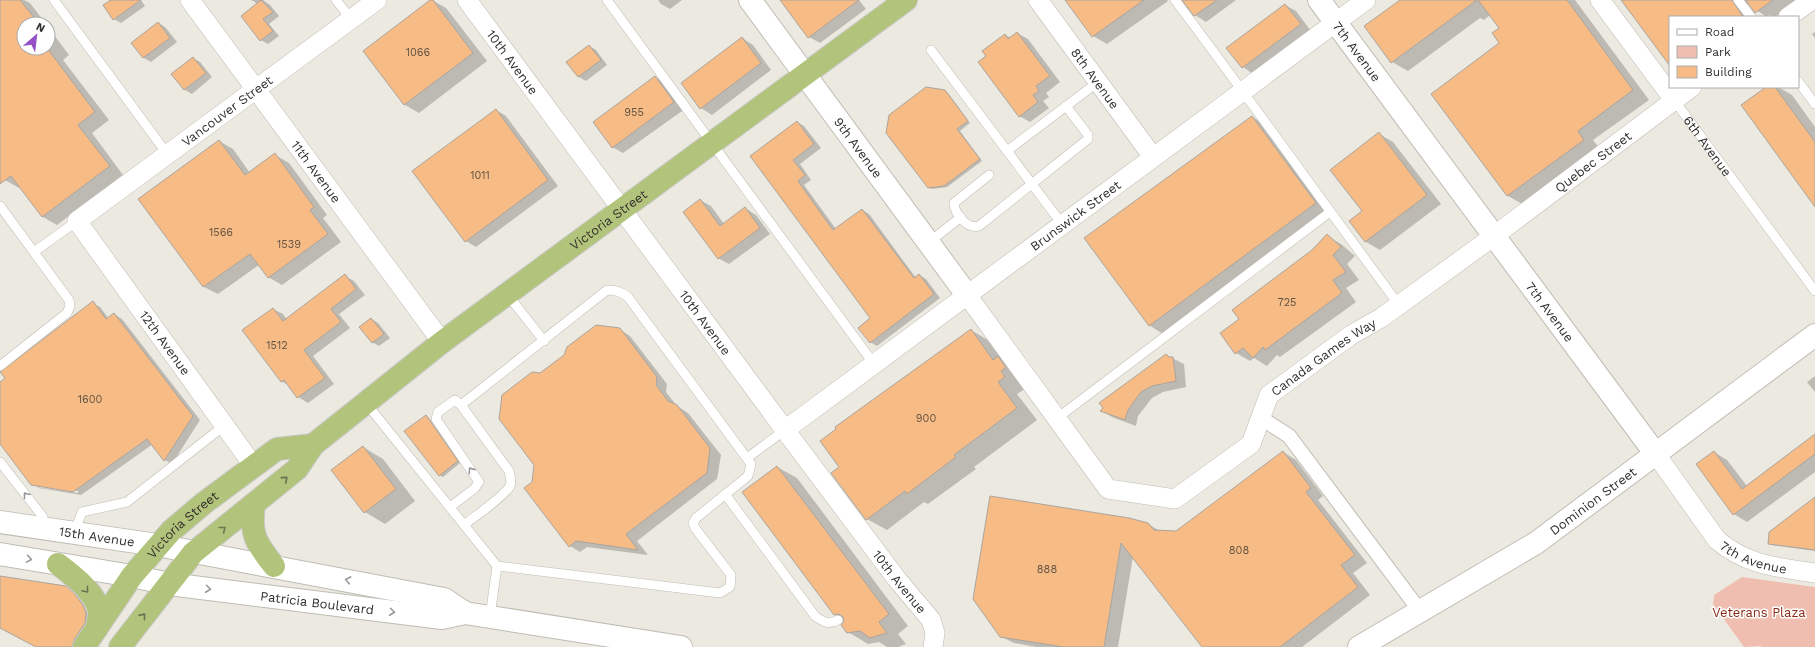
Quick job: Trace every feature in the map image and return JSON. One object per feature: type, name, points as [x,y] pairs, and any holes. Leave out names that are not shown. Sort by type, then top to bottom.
[{"type":"highway","name":"Victoria Street","points":[[120,647],[193,553],[297,469],[313,445],[442,342],[901,2]]},
{"type":"highway","name":"Victoria Street","points":[[84,647],[132,576],[157,545],[204,503],[253,465],[277,449],[313,445]]},
{"type":"highway","points":[[254,504],[252,524],[258,546],[274,566]]},
{"type":"highway","points":[[58,564],[78,579],[92,596],[99,611],[97,628]]},
{"type":"main road","name":"9th Avenue","points":[[750,0],[967,295]]},
{"type":"main road","name":"7th Avenue","points":[[1319,0],[1655,453]]},
{"type":"main road","name":"Dominion Street","points":[[1359,647],[1536,543],[1815,335]]},
{"type":"main road","name":"15th Avenue","points":[[0,522],[157,545],[193,553]]},
{"type":"main road","name":"Patricia Boulevard","points":[[193,553],[274,566],[444,599],[465,613]]},
{"type":"main road","points":[[0,554],[132,576],[169,584]]},
{"type":"main road","name":"Patricia Boulevard","points":[[169,584],[442,618],[465,613],[681,647]]},
{"type":"street","name":"11th Avenue","points":[[190,0],[442,342]]},
{"type":"street","name":"Vancouver Street","points":[[77,221],[377,0]]},
{"type":"street","name":"10th Avenue","points":[[467,0],[785,430],[896,578],[931,620],[935,634],[933,647]]},
{"type":"street","name":"8th Avenue","points":[[1038,0],[1153,157]]},
{"type":"street","name":"Brunswick Street","points":[[785,430],[1366,0]]},
{"type":"street","name":"6th Avenue","points":[[1600,0],[1674,100]]},
{"type":"street","points":[[1789,16],[1812,0]]},
{"type":"street","name":"Quebec Street","points":[[1494,236],[1691,88]]},
{"type":"street","name":"12th Avenue","points":[[77,221],[253,465]]},
{"type":"street","name":"Canada Games Way","points":[[967,295],[1108,489],[1175,499],[1251,444],[1269,395],[1351,335],[1381,318],[1494,236]]},
{"type":"street","points":[[1261,418],[1289,436],[1420,611]]},
{"type":"street","name":"7th Avenue","points":[[1655,453],[1717,540],[1728,549],[1753,562],[1815,573]]},
{"type":"lane","points":[[54,0],[168,155]]},
{"type":"lane","points":[[336,0],[351,19]]},
{"type":"lane","points":[[607,0],[711,144],[874,364]]},
{"type":"lane","points":[[1175,0],[1243,90],[1330,212],[1399,304]]},
{"type":"lane","points":[[1738,0],[1750,16]]},
{"type":"lane","points":[[931,50],[1062,224]]},
{"type":"lane","points":[[1007,151],[1098,82]]},
{"type":"lane","points":[[1799,82],[1815,104]]},
{"type":"lane","name":"6th Avenue","points":[[1674,100],[1815,291]]},
{"type":"lane","points":[[988,175],[954,203],[954,208],[967,225],[973,227],[979,226],[1088,139],[1088,134],[1066,106]]},
{"type":"lane","points":[[0,206],[69,300],[70,306],[67,313],[0,366]]},
{"type":"lane","points":[[1056,419],[1330,212]]},
{"type":"lane","points":[[928,243],[961,217]]},
{"type":"lane","points":[[34,252],[77,221]]},
{"type":"lane","points":[[366,403],[497,566],[720,593],[730,586],[731,575],[695,528],[693,523],[696,518],[748,476],[751,464],[628,297],[622,292],[607,290],[544,341],[460,405]]},
{"type":"lane","points":[[507,294],[544,341]]},
{"type":"lane","points":[[450,507],[474,489],[478,482],[436,419],[438,412],[455,400],[509,471],[511,478],[510,485],[505,492],[464,525]]},
{"type":"lane","points":[[74,533],[82,512],[127,502],[225,425]]},
{"type":"lane","points":[[747,458],[785,430]]},
{"type":"lane","points":[[0,462],[43,517],[42,528]]},
{"type":"lane","points":[[725,494],[816,616],[827,623],[833,623],[838,620]]},
{"type":"lane","points":[[490,617],[497,566]]},
{"type":"green space","name":"Veterans Plaza","points":[[1742,577],[1815,587],[1815,647],[1744,647],[1713,604],[1714,595]]},
{"type":"building","points":[[0,0],[20,0],[33,16],[16,16],[16,56],[53,56],[95,112],[78,125],[110,166],[42,217],[11,176],[0,184]]},
{"type":"building","points":[[111,0],[141,0],[113,20],[103,5]]},
{"type":"building","points":[[261,0],[273,12],[263,19],[273,31],[260,41],[241,16]]},
{"type":"building","points":[[430,0],[433,0],[473,53],[404,105],[363,51]]},
{"type":"building","points":[[780,0],[859,0],[808,38]]},
{"type":"building","points":[[1065,0],[1144,0],[1092,37]]},
{"type":"building","points":[[1182,0],[1217,0],[1194,16]]},
{"type":"building","points":[[1400,0],[1477,0],[1391,63],[1364,26]]},
{"type":"building","points":[[1478,0],[1567,0],[1633,90],[1578,131],[1584,140],[1507,196],[1431,94],[1499,43],[1492,33],[1499,28]]},
{"type":"building","points":[[1621,0],[1732,0],[1742,16],[1669,16],[1669,65]]},
{"type":"building","points":[[1746,0],[1773,0],[1755,13]]},
{"type":"building","points":[[1285,4],[1301,24],[1242,68],[1226,48]]},
{"type":"building","points":[[158,22],[170,38],[143,58],[131,43]]},
{"type":"building","points":[[1017,32],[1050,76],[1036,86],[1039,91],[1033,95],[1038,102],[1019,117],[978,62],[986,56],[982,51],[1005,34],[1008,39]]},
{"type":"building","points":[[742,37],[761,63],[700,109],[681,83]]},
{"type":"building","points":[[589,45],[601,60],[578,77],[566,62]]},
{"type":"building","points":[[193,57],[206,73],[184,90],[171,74]]},
{"type":"building","points":[[655,76],[674,102],[612,148],[593,122]]},
{"type":"building","points":[[926,87],[945,90],[968,121],[957,129],[980,159],[944,186],[928,188],[886,133],[889,115]]},
{"type":"building","points":[[1765,88],[1776,88],[1815,142],[1815,207],[1741,105]]},
{"type":"building","points":[[496,109],[548,180],[465,242],[412,171]]},
{"type":"building","points":[[1252,116],[1316,203],[1149,326],[1084,238]]},
{"type":"building","points":[[797,121],[814,144],[793,160],[805,175],[798,181],[833,230],[862,209],[914,278],[919,274],[934,294],[870,343],[858,328],[870,318],[750,156]]},
{"type":"building","points":[[1379,132],[1427,195],[1365,242],[1349,221],[1362,211],[1330,170]]},
{"type":"building","points":[[219,140],[245,175],[275,153],[314,207],[310,210],[328,234],[268,278],[250,254],[203,287],[138,199]]},
{"type":"building","points":[[700,199],[720,226],[745,207],[760,228],[718,259],[683,212]]},
{"type":"building","points":[[1327,234],[1341,247],[1333,255],[1346,272],[1333,280],[1342,293],[1265,350],[1263,347],[1253,358],[1243,348],[1235,354],[1220,333],[1239,319],[1232,310],[1312,250]]},
{"type":"building","points":[[345,274],[356,289],[331,309],[341,322],[304,350],[325,378],[297,398],[284,380],[281,382],[242,330],[273,308],[283,321]]},
{"type":"building","points":[[93,301],[106,319],[114,313],[193,416],[164,461],[147,439],[73,492],[31,485],[0,444],[0,382],[5,378],[0,372]]},
{"type":"building","points":[[371,318],[384,334],[372,343],[359,327]]},
{"type":"building","points":[[596,325],[620,328],[657,377],[656,385],[668,401],[677,405],[710,448],[707,473],[626,534],[638,550],[576,541],[569,547],[524,488],[532,482],[534,465],[499,419],[502,395],[532,372],[540,373],[564,355],[567,347]]},
{"type":"building","points":[[971,329],[993,360],[998,356],[1006,368],[1001,371],[1005,377],[998,382],[1017,408],[954,455],[956,457],[907,494],[905,491],[866,520],[831,473],[839,467],[820,441],[836,429],[835,427]]},
{"type":"building","points":[[1166,354],[1169,357],[1173,357],[1176,381],[1152,386],[1141,392],[1128,410],[1125,420],[1100,411],[1103,408],[1099,403]]},
{"type":"building","points":[[426,415],[458,461],[439,476],[404,431]]},
{"type":"building","points":[[1815,434],[1815,454],[1733,515],[1696,464],[1714,451],[1742,489]]},
{"type":"building","points":[[363,446],[396,489],[364,513],[331,470]]},
{"type":"building","points":[[1283,451],[1311,488],[1306,492],[1355,555],[1341,565],[1358,587],[1280,647],[1202,647],[1121,543],[1104,647],[1064,647],[1000,637],[973,599],[990,496],[1129,518],[1148,523],[1154,530],[1176,531]]},
{"type":"building","points":[[777,466],[889,614],[879,622],[887,633],[870,638],[860,631],[847,633],[841,625],[844,621],[843,617],[839,614],[834,615],[742,492]]},
{"type":"building","points":[[1815,497],[1815,550],[1768,544],[1769,532]]},
{"type":"building","points":[[0,576],[66,586],[74,593],[83,605],[86,613],[85,623],[74,640],[72,647],[36,647],[0,628]]}]
